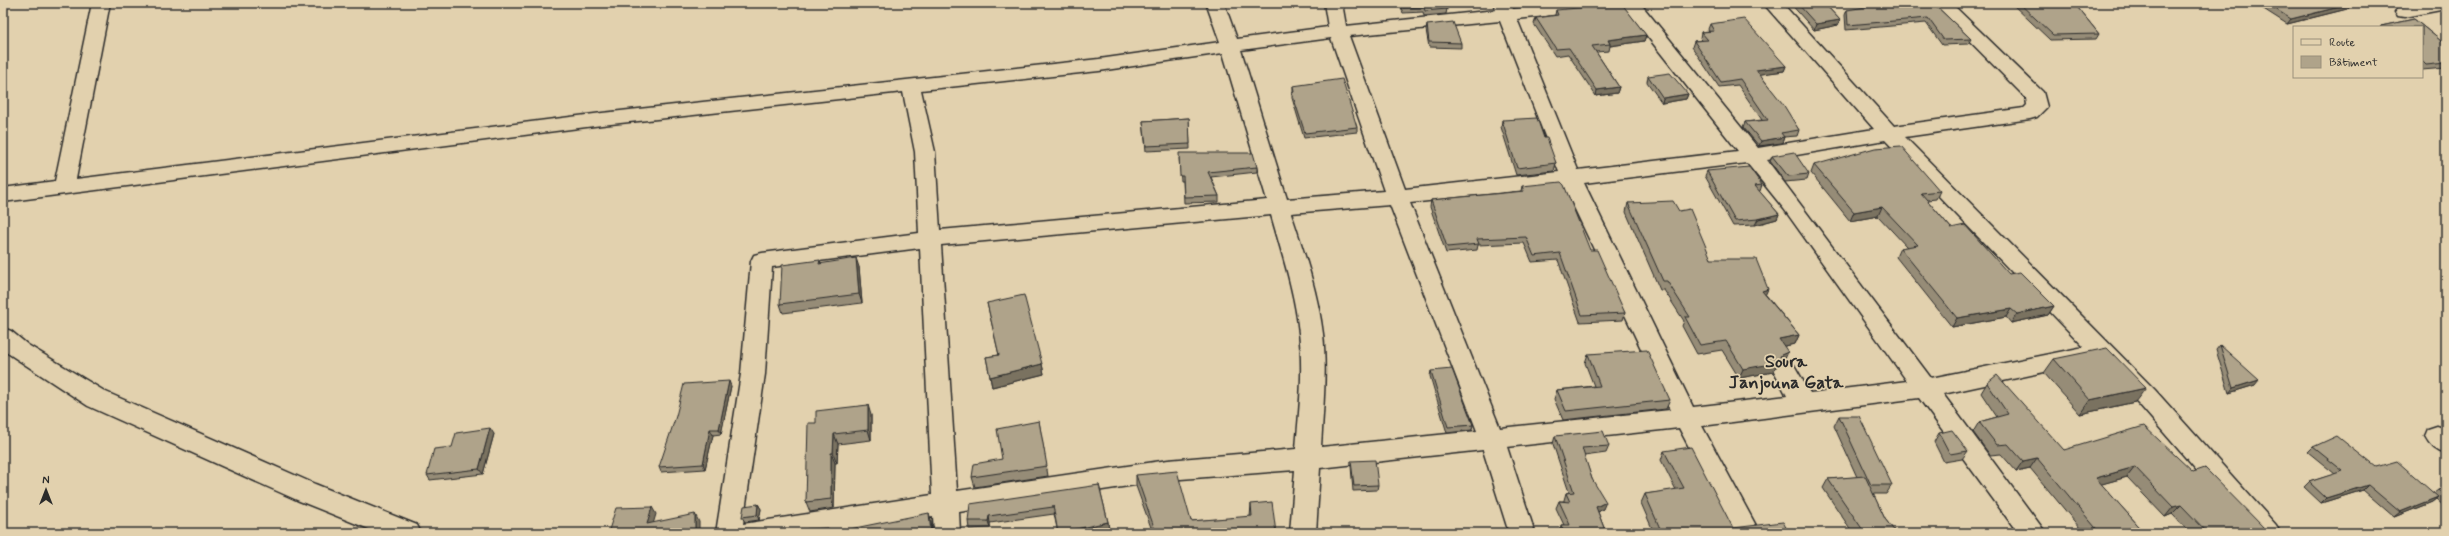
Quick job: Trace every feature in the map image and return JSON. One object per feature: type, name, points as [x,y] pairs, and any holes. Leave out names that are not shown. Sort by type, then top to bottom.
[{"type":"street","points":[[64,187],[101,3]]},
{"type":"street","points":[[1214,3],[1230,45],[1299,273],[1311,334],[1312,390],[1303,533]]},
{"type":"street","points":[[1333,3],[1338,31],[1397,197],[1492,438],[1522,533]]},
{"type":"street","points":[[3,195],[602,119],[1128,62],[1230,45],[1504,8],[1622,3]]},
{"type":"street","points":[[1631,3],[1751,156],[1791,204],[2033,533]]},
{"type":"street","points":[[1772,3],[1889,133],[2102,350],[2193,448],[2268,533]]},
{"type":"street","points":[[729,533],[753,374],[762,261],[930,238],[1278,206],[1397,197],[1571,178],[1751,156],[1889,133],[2030,113],[2037,107],[2036,96],[1941,3]]},
{"type":"street","points":[[2404,12],[2446,4]]},
{"type":"street","points":[[1504,8],[1571,178],[1686,418],[1747,533]]},
{"type":"street","points":[[911,86],[925,152],[947,533]]},
{"type":"street","points":[[3,337],[20,351],[97,399],[163,426],[306,492],[408,533]]},
{"type":"street","points":[[749,533],[1168,470],[1247,462],[1308,459],[1686,418],[1925,388],[2102,350]]},
{"type":"street","points":[[1786,372],[1803,403]]},
{"type":"building","points":[[1402,3],[1445,3],[1447,9],[1425,11],[1424,7],[1403,8]]},
{"type":"building","points":[[1797,3],[1824,3],[1840,20],[1816,24]]},
{"type":"building","points":[[1891,3],[1933,3],[1971,39],[1944,40],[1928,18],[1848,25],[1847,10]]},
{"type":"building","points":[[2019,3],[2074,3],[2099,34],[2053,35]]},
{"type":"building","points":[[2266,3],[2349,3],[2351,4],[2291,19]]},
{"type":"building","points":[[1622,4],[1646,35],[1608,40],[1610,44],[1592,46],[1619,87],[1597,90],[1569,48],[1556,49],[1536,18],[1558,15],[1556,10]]},
{"type":"building","points":[[1744,19],[1786,66],[1756,70],[1783,104],[1799,130],[1781,133],[1784,137],[1761,141],[1745,122],[1768,120],[1740,79],[1721,82],[1694,41],[1708,40],[1701,32],[1714,31],[1710,24]]},
{"type":"building","points":[[2414,19],[2423,26],[2381,26]]},
{"type":"building","points":[[1453,22],[1461,43],[1429,42],[1427,25]]},
{"type":"building","points":[[2423,26],[2446,45],[2446,63],[2426,65],[2423,62]]},
{"type":"building","points":[[1670,73],[1688,94],[1663,98],[1648,76]]},
{"type":"building","points":[[1342,79],[1357,127],[1305,133],[1292,93],[1294,92],[1293,86]]},
{"type":"building","points":[[1189,118],[1190,144],[1146,146],[1143,121]]},
{"type":"building","points":[[1537,118],[1544,138],[1547,138],[1556,163],[1517,168],[1502,120]]},
{"type":"building","points":[[1901,146],[1940,191],[1921,193],[1951,228],[1965,225],[2009,274],[2020,272],[2054,306],[2017,314],[2011,309],[1957,318],[1900,248],[1918,245],[1882,207],[1854,212],[1814,165],[1875,148]]},
{"type":"building","points":[[1794,152],[1809,174],[1788,176],[1772,156]]},
{"type":"building","points":[[1179,153],[1253,153],[1257,167],[1208,172],[1219,196],[1184,197],[1183,176],[1180,176]]},
{"type":"building","points":[[1749,167],[1762,185],[1755,186],[1779,214],[1758,219],[1735,221],[1707,171]]},
{"type":"building","points":[[1561,182],[1564,185],[1590,250],[1597,250],[1625,313],[1582,315],[1560,253],[1534,256],[1526,237],[1477,239],[1479,244],[1447,247],[1431,200],[1524,191],[1522,186]]},
{"type":"building","points":[[1673,201],[1679,211],[1690,209],[1711,259],[1756,259],[1768,289],[1762,291],[1799,335],[1779,339],[1788,352],[1781,355],[1777,363],[1743,369],[1726,341],[1700,345],[1685,317],[1690,317],[1667,281],[1663,281],[1628,203]]},
{"type":"building","points":[[856,258],[859,294],[780,304],[782,265],[820,260],[819,264]]},
{"type":"building","points":[[1024,295],[1042,364],[990,377],[986,357],[999,355],[987,303]]},
{"type":"building","points":[[2220,345],[2259,380],[2233,388]]},
{"type":"building","points":[[2107,348],[2146,388],[2090,400],[2054,359]]},
{"type":"building","points":[[1647,350],[1670,400],[1566,411],[1557,390],[1600,386],[1588,354]]},
{"type":"building","points":[[1452,369],[1473,425],[1448,427],[1431,371]]},
{"type":"building","points":[[1997,375],[2064,450],[2144,426],[2193,472],[2205,468],[2269,533],[2208,533],[2181,505],[2173,507],[2135,467],[2096,478],[2145,533],[2100,533],[2037,458],[2023,461],[2008,444],[1997,445],[1979,422],[2008,414],[1987,383]]},
{"type":"building","points":[[729,381],[719,429],[710,429],[703,464],[659,467],[676,416],[684,384]]},
{"type":"building","points":[[868,405],[868,430],[834,434],[833,453],[831,453],[831,499],[806,502],[808,423],[816,423],[816,411]]},
{"type":"building","points":[[1839,416],[1859,416],[1892,485],[1871,485]]},
{"type":"building","points":[[1039,421],[1047,466],[972,477],[974,464],[1002,459],[997,429]]},
{"type":"building","points":[[490,428],[479,469],[427,475],[434,449],[452,447],[456,433]]},
{"type":"building","points":[[1952,430],[1968,451],[1950,454],[1939,433]]},
{"type":"building","points":[[1603,431],[1609,446],[1582,448],[1592,479],[1606,502],[1596,507],[1606,533],[1564,533],[1561,525],[1570,525],[1559,501],[1570,502],[1566,493],[1574,492],[1555,436]]},
{"type":"building","points":[[2337,436],[2376,467],[2397,461],[2438,497],[2400,512],[2368,485],[2326,498],[2309,482],[2343,471],[2313,447]]},
{"type":"building","points":[[1691,447],[1733,528],[1783,522],[1789,533],[1662,533],[1645,494],[1684,488],[1664,451]]},
{"type":"building","points":[[1375,460],[1378,485],[1354,486],[1351,461]]},
{"type":"building","points":[[1177,471],[1191,521],[1252,516],[1251,504],[1272,502],[1276,533],[1156,533],[1136,475]]},
{"type":"building","points":[[1865,476],[1885,519],[1896,533],[1865,533],[1828,479]]},
{"type":"building","points":[[1099,485],[1108,522],[1058,533],[1053,505],[1053,507],[989,516],[988,521],[968,521],[970,504]]},
{"type":"building","points":[[2446,487],[2446,497],[2438,490]]},
{"type":"building","points":[[758,504],[757,515],[742,517],[744,506]]},
{"type":"building","points":[[652,507],[647,524],[695,514],[695,533],[608,533],[616,508]]},
{"type":"building","points":[[929,513],[931,533],[840,533],[840,531]]},
{"type":"building","points":[[828,528],[825,533],[807,533],[807,529]]},
{"type":"building","points":[[735,529],[755,529],[755,533],[735,533]]},
{"type":"building","points":[[1405,532],[1405,533],[1353,533]]},
{"type":"district","name":"Soura Janjouna Gata","points":[[1786,371]]}]
